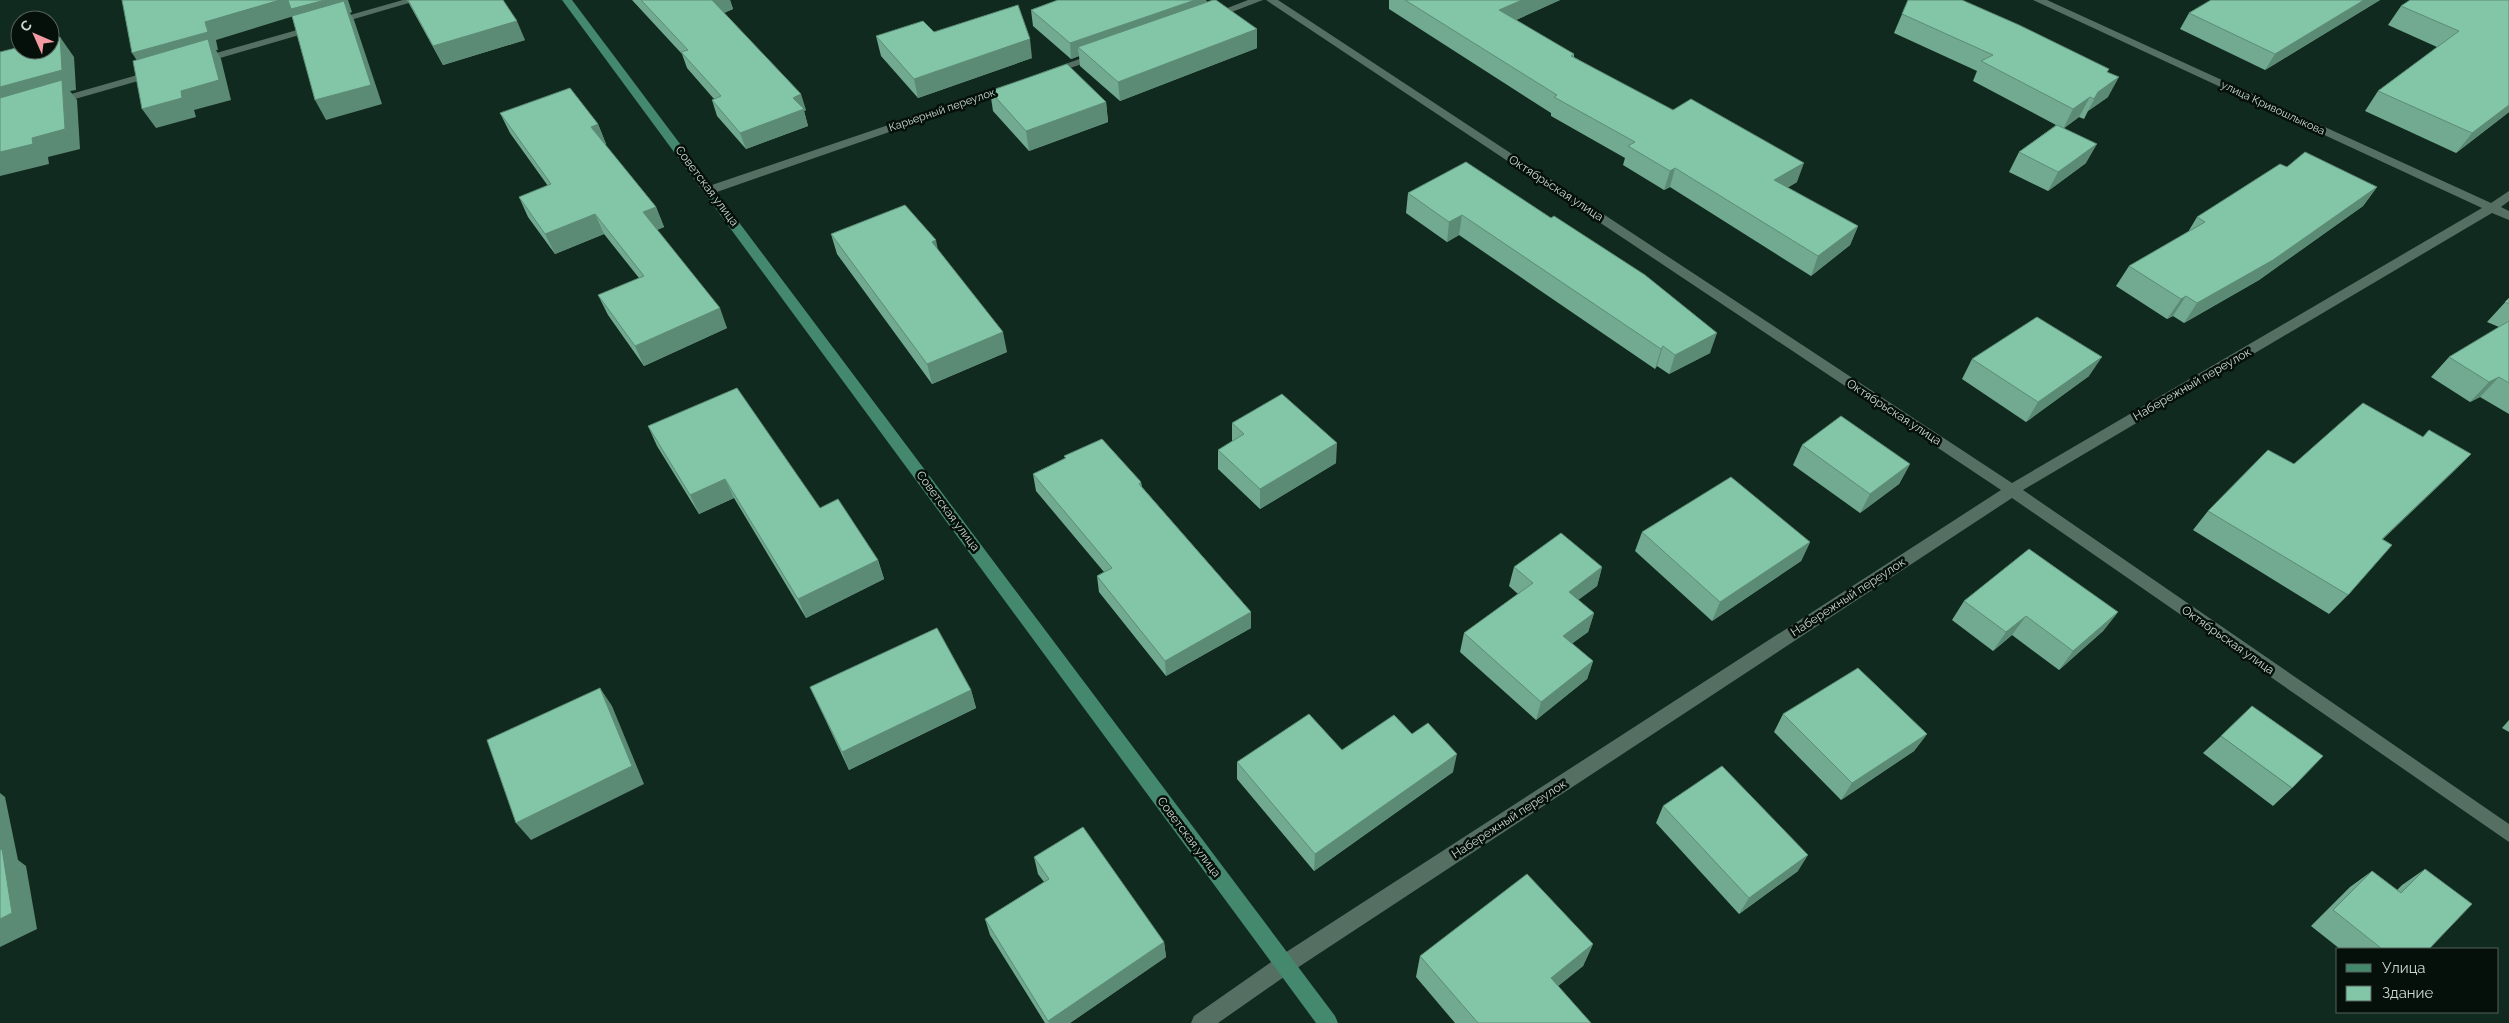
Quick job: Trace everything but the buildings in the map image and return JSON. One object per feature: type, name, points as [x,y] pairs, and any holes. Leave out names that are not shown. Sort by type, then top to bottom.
[{"type":"main road","name":"Советская улица","points":[[567,0],[1328,1023]]},
{"type":"street","points":[[188,64],[414,0]]},
{"type":"street","points":[[1201,20],[1258,0]]},
{"type":"street","name":"Октябрьская улица","points":[[1271,0],[2012,490],[2509,834]]},
{"type":"street","name":"улица Кривошлыкова","points":[[2038,0],[2509,216]]},
{"type":"street","points":[[1041,76],[1107,52]]},
{"type":"street","points":[[47,104],[170,69]]},
{"type":"street","name":"Карьерный переулок","points":[[710,190],[1022,82]]},
{"type":"street","name":"Набережный переулок","points":[[1201,1023],[1284,965],[2012,490],[2492,208],[2509,195]]}]
